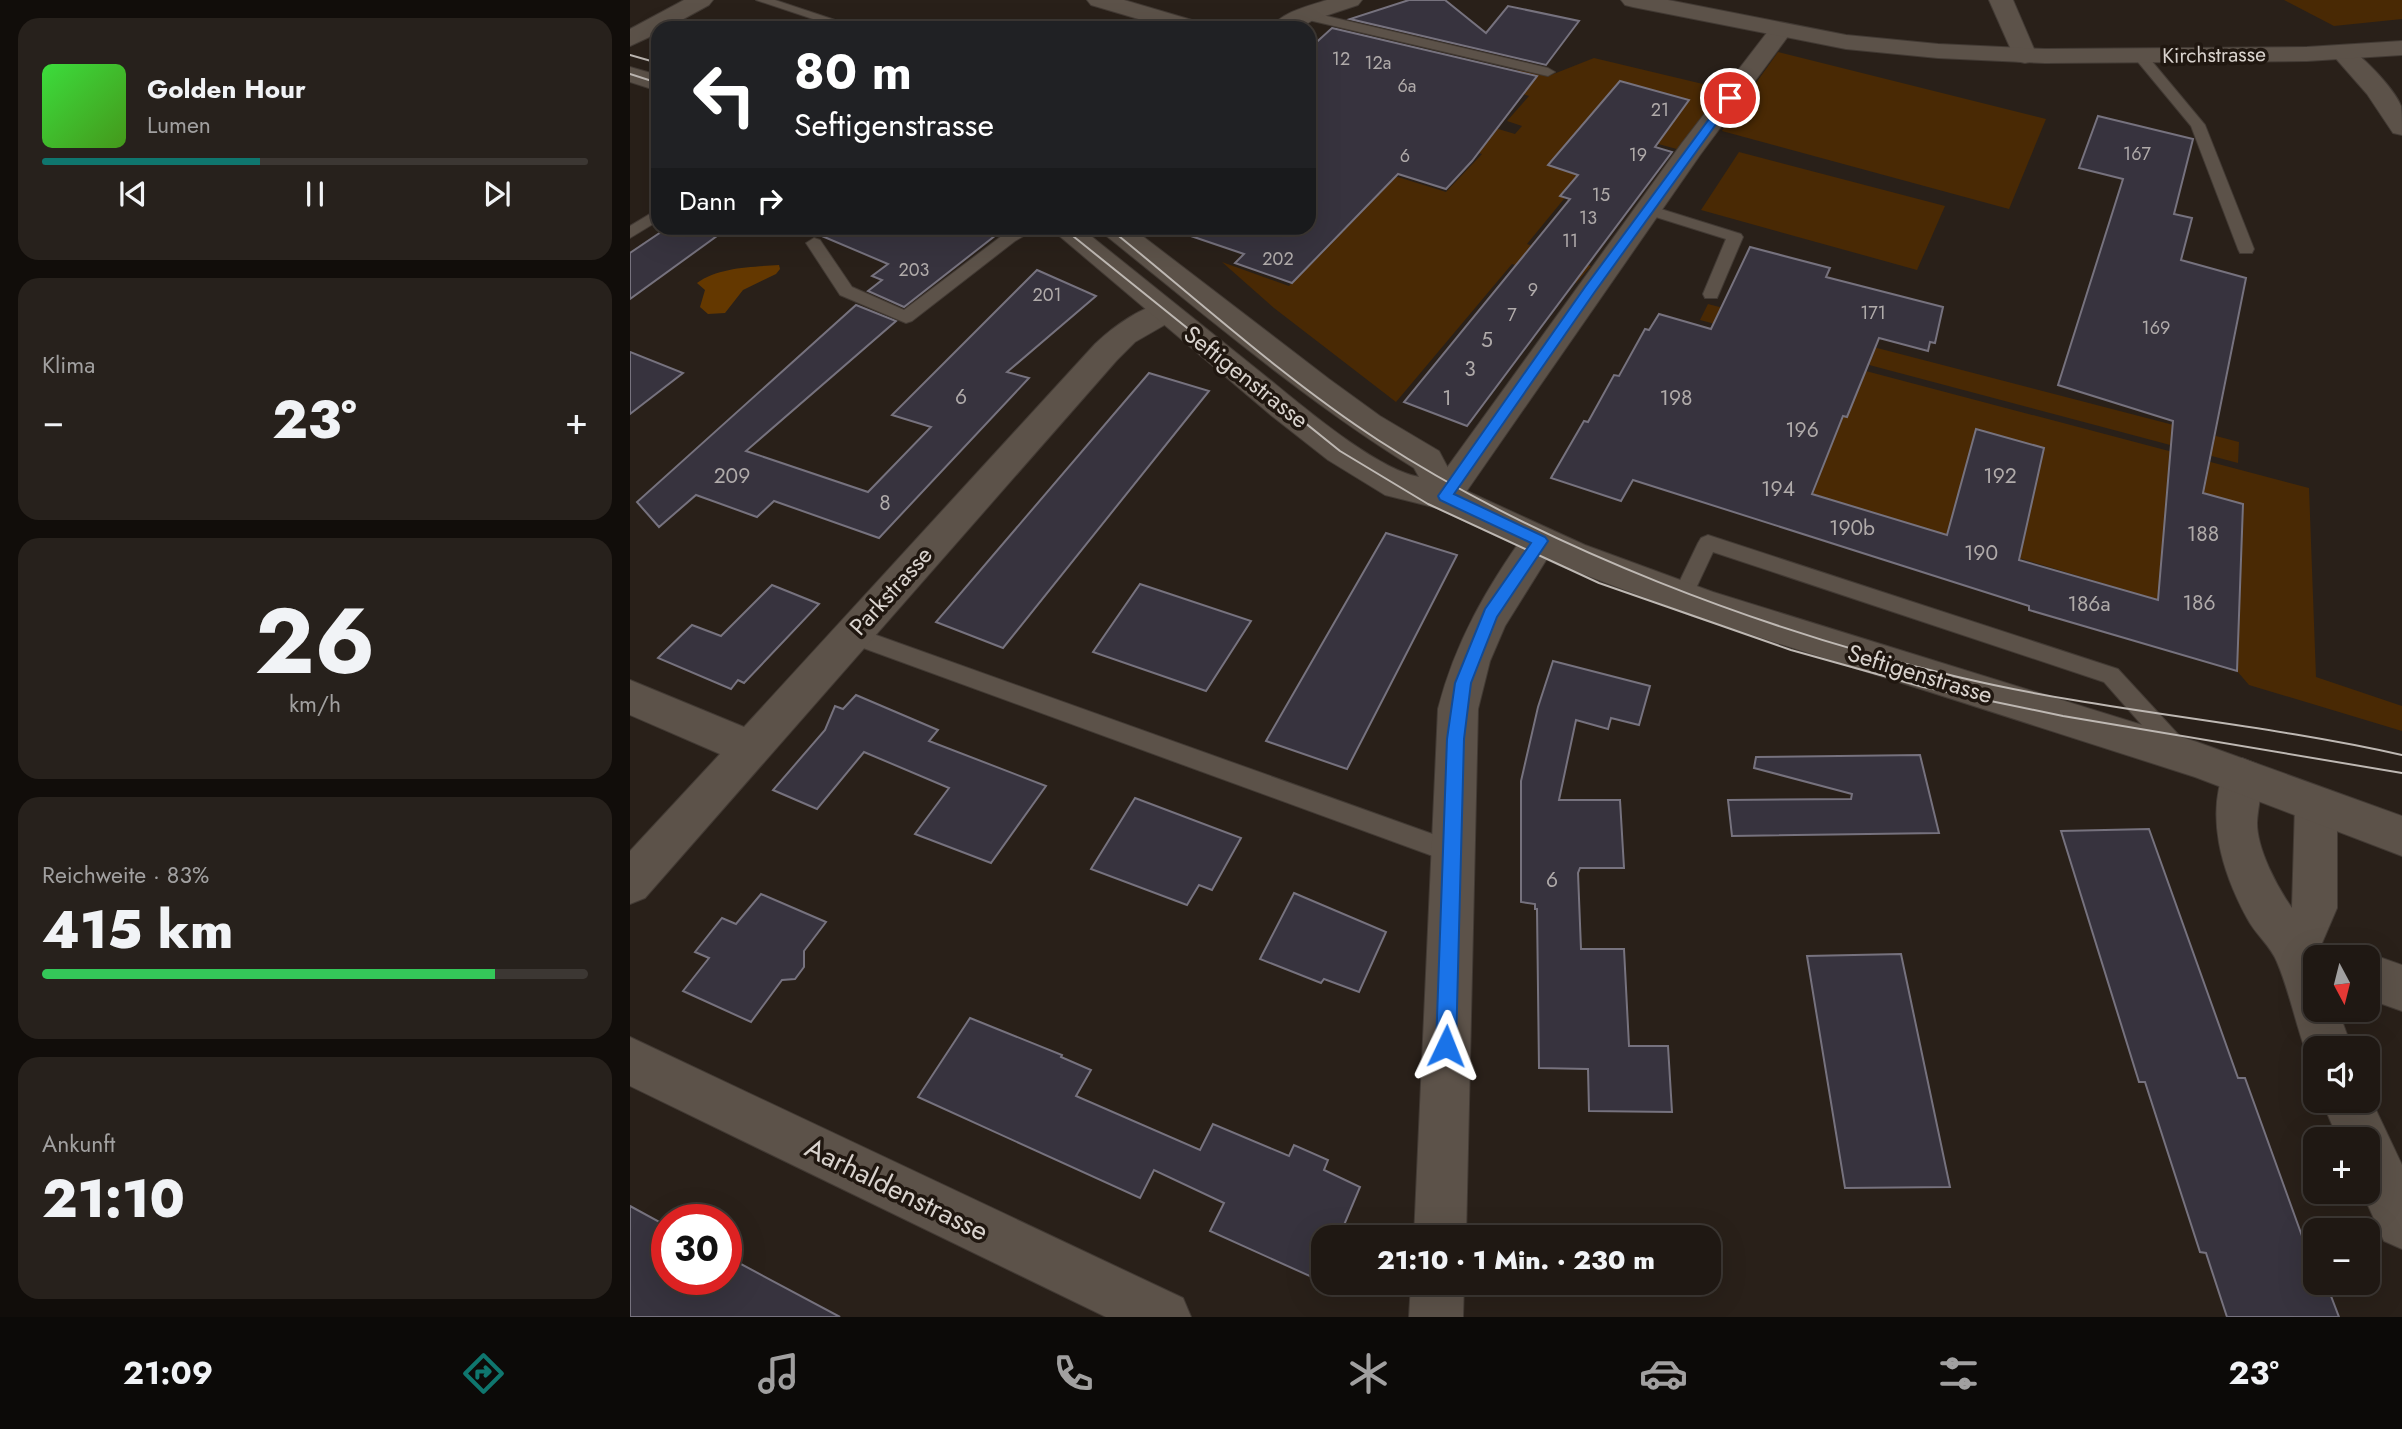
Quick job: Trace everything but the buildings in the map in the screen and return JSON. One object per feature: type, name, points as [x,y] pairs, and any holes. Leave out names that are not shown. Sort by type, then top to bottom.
[{"type":"street","points":[[662,21],[701,0]]},
{"type":"street","points":[[1099,0],[1170,21]]},
{"type":"street","points":[[1295,21],[1316,8],[1350,0]]},
{"type":"street","name":"Kirchstrasse","points":[[1633,0],[1691,6],[1780,31],[1858,44],[2025,56],[2343,53],[2402,48]]},
{"type":"street","points":[[2001,0],[2025,56]]},
{"type":"street","points":[[630,38],[651,27]]},
{"type":"street","points":[[1445,496],[1647,210],[1780,31]]},
{"type":"street","points":[[2343,53],[2377,89],[2402,127]]},
{"type":"street","points":[[630,55],[651,61]]},
{"type":"street","points":[[630,74],[651,81]]},
{"type":"street","name":"Seftigenstrasse","points":[[1072,235],[1164,312],[1340,451],[1397,486],[1445,496],[1540,541],[1682,597],[2183,756],[2402,836]]},
{"type":"street","name":"Seftigenstrasse","points":[[1123,235],[1368,425],[1427,460],[1445,496]]},
{"type":"street","name":"Parkstrasse","points":[[630,883],[1106,352],[1130,331],[1164,312]]},
{"type":"street","points":[[1440,1225],[1455,739],[1463,683],[1490,614],[1540,541]]},
{"type":"street","points":[[630,697],[750,748]]},
{"type":"street","points":[[2242,777],[2236,825],[2250,877],[2259,900],[2303,950]]},
{"type":"street","points":[[2308,945],[2315,908],[2316,805]]},
{"type":"street","points":[[2380,980],[2402,988]]},
{"type":"street","name":"Aarhaldenstrasse","points":[[630,1061],[1164,1317]]},
{"type":"street","points":[[2380,1174],[2402,1223]]},
{"type":"street","points":[[1436,1317],[1437,1295]]},
{"type":"lane","points":[[762,0],[830,21]]},
{"type":"lane","points":[[1316,8],[1548,72]]},
{"type":"lane","points":[[2140,56],[2197,125],[2246,249]]},
{"type":"lane","points":[[1647,210],[1735,237],[1711,294]]},
{"type":"lane","points":[[630,233],[651,219]]},
{"type":"lane","points":[[814,243],[846,291],[906,317],[1015,235]]},
{"type":"lane","points":[[1682,597],[1708,543],[2111,675],[2183,756]]},
{"type":"lane","points":[[851,635],[1452,852]]},
{"type":"shaded area","points":[[2284,0],[2402,0],[2402,19],[2334,26]]},
{"type":"shaded area","points":[[1778,52],[2046,119],[2009,209],[1722,131]]},
{"type":"shaded area","points":[[1594,58],[1728,90],[1684,151],[1618,133],[1527,244],[1591,266],[1576,283],[1512,264],[1396,402],[1274,308],[1222,262],[1289,286],[1367,206],[1369,168],[1446,192],[1482,154],[1363,117],[1495,128],[1515,134],[1522,126],[1507,121],[1529,96],[1502,88],[1520,68],[1551,75]]},
{"type":"shaded area","points":[[1739,152],[1945,206],[1917,270],[1701,210]]},
{"type":"shaded area","points":[[779,265],[780,269],[776,274],[743,290],[725,313],[708,314],[700,307],[705,290],[697,283],[706,278],[736,269]]},
{"type":"shaded area","points":[[1708,304],[2239,442],[2238,463],[1700,320]]},
{"type":"shaded area","points":[[1775,347],[2309,488],[2316,677],[2402,706],[2402,731],[2249,685],[2237,671],[2243,504],[2168,484],[2156,622],[2147,619],[2149,597],[2019,558],[1942,555],[1935,532],[1813,494],[1843,415],[1847,417],[1856,394]]},
{"type":"tram line","points":[[630,55],[651,61]]},
{"type":"tram line","points":[[630,74],[651,81]]},
{"type":"tram line","points":[[1072,235],[1340,451],[1428,504],[1599,583],[1791,650],[1923,687],[2063,716],[2402,773]]},
{"type":"tram line","points":[[1117,235],[1308,391],[1378,440],[1443,480],[1512,517],[1659,582],[1810,636],[1958,677],[2069,699],[2291,734],[2402,755]]},
{"type":"route","points":[[1446,1046],[1458,709],[1463,683],[1490,614],[1540,541],[1445,496],[1730,98]]}]
